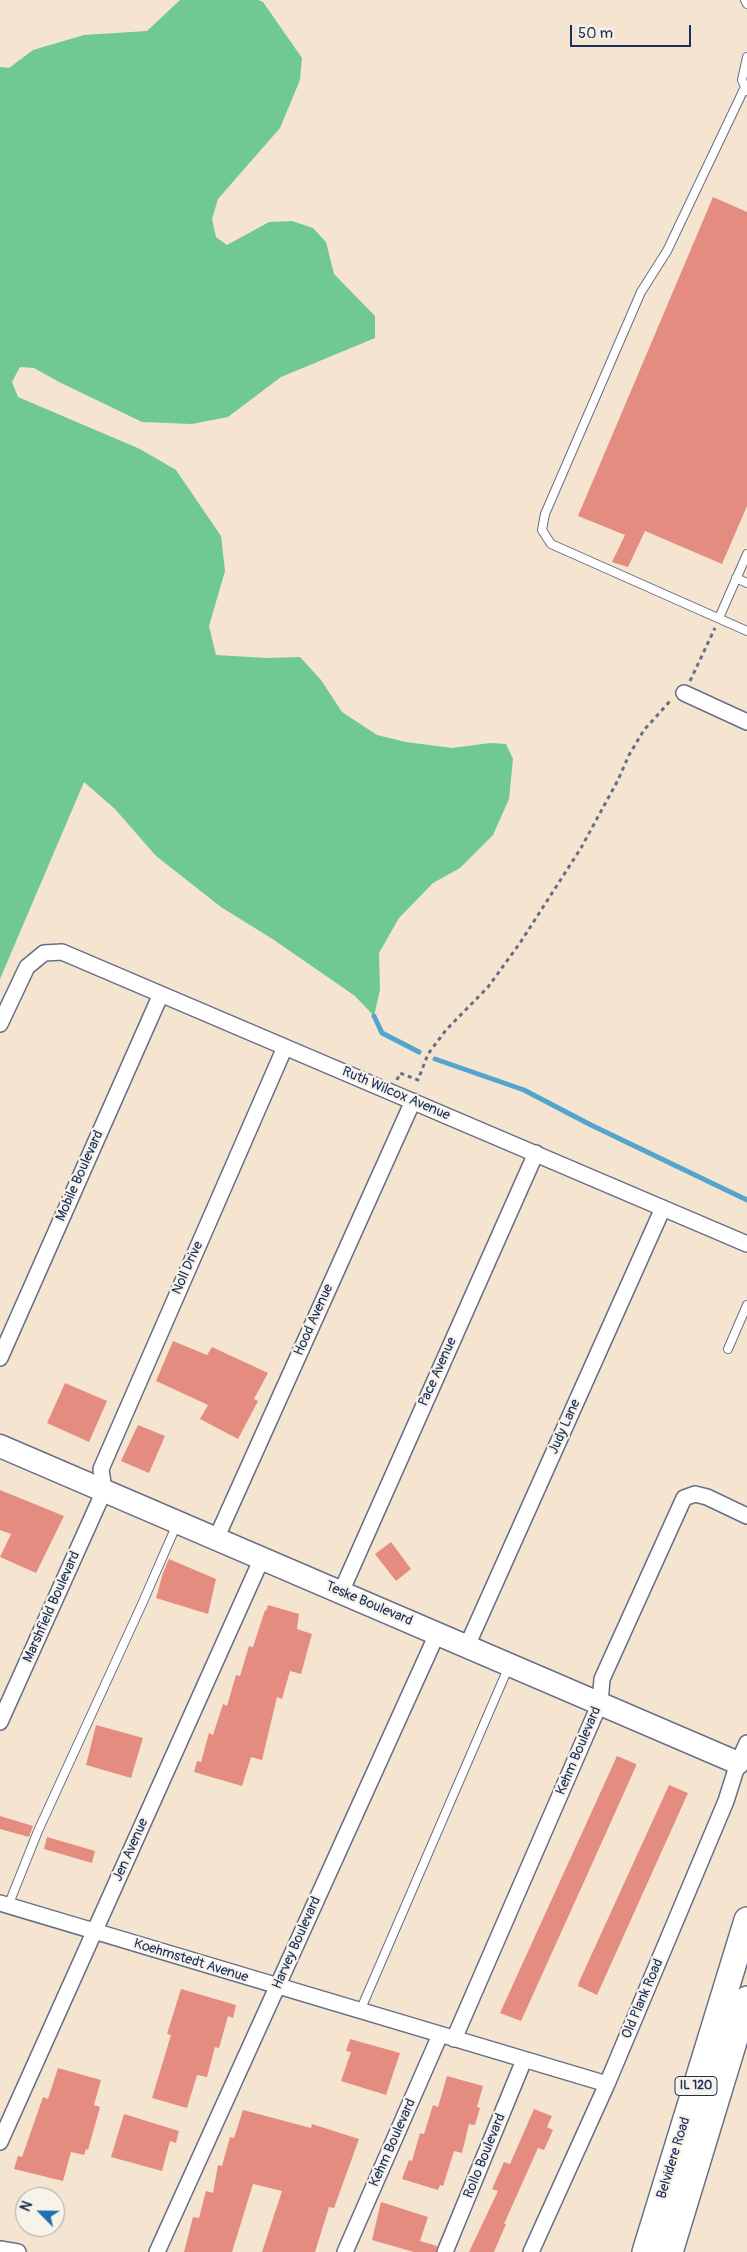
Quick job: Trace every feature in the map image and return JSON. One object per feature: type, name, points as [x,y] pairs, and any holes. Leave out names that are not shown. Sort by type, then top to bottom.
[{"type":"main road","name":"Belvidere Road","points":[[645,2252],[747,1920]]},
{"type":"main road","name":"Belvidere Road","points":[[670,2252],[747,1998]]},
{"type":"street","points":[[684,693],[747,722]]},
{"type":"street","name":"Ruth Wilcox Avenue","points":[[0,1024],[27,967],[44,953],[62,952],[747,1244]]},
{"type":"street","name":"Mobile Boulevard","points":[[0,1358],[161,994]]},
{"type":"street","name":"Noll Drive","points":[[104,1491],[100,1469],[285,1047]]},
{"type":"street","name":"Hood Avenue","points":[[216,1539],[413,1101]]},
{"type":"street","name":"Pace Avenue","points":[[341,1592],[536,1153]]},
{"type":"street","name":"Judy Lane","points":[[467,1646],[663,1208]]},
{"type":"street","name":"Teske Boulevard","points":[[0,1446],[600,1704],[742,1753]]},
{"type":"street","name":"Marshfield Boulevard","points":[[0,1722],[104,1491]]},
{"type":"street","name":"Kehm Boulevard","points":[[345,2252],[447,2037],[600,1704],[602,1679],[684,1498],[695,1494],[707,1497],[747,1516]]},
{"type":"street","name":"Jen Avenue","points":[[0,2142],[262,1558]]},
{"type":"street","name":"Harvey Boulevard","points":[[157,2252],[437,1634]]},
{"type":"street","name":"Old Plank Road","points":[[531,2252],[607,2084],[726,1801],[742,1753]]},
{"type":"street","name":"Koehmstedt Avenue","points":[[4,1905],[607,2084]]},
{"type":"street","name":"Rollo Boulevard","points":[[445,2252],[524,2060]]},
{"type":"street","points":[[0,2249],[18,2252]]},
{"type":"lane","points":[[745,0],[747,4]]},
{"type":"lane","points":[[747,57],[742,80],[746,89],[667,251],[641,292],[545,514],[542,530],[551,544],[747,631]]},
{"type":"lane","points":[[719,618],[747,554]]},
{"type":"lane","points":[[736,578],[747,583]]},
{"type":"lane","points":[[728,1349],[747,1305]]},
{"type":"lane","points":[[4,1905],[142,1604],[177,1522]]},
{"type":"lane","points":[[360,2011],[510,1665]]},
{"type":"path","points":[[422,1070],[428,1054],[446,1030],[488,987],[550,898],[581,848],[644,730],[669,701],[684,693],[719,618]]},
{"type":"green space","points":[[180,0],[258,0],[263,2],[302,58],[300,80],[280,128],[218,199],[212,219],[216,237],[227,245],[269,222],[292,221],[313,228],[326,242],[334,274],[375,316],[375,338],[281,377],[228,417],[192,424],[142,422],[34,368],[20,367],[12,382],[18,397],[140,449],[176,470],[221,536],[225,571],[209,626],[216,655],[267,658],[300,657],[321,680],[342,712],[377,735],[406,742],[452,748],[490,743],[506,744],[513,759],[509,799],[493,835],[460,868],[433,883],[399,918],[379,953],[380,990],[374,1016],[355,996],[274,940],[221,907],[156,856],[115,809],[84,782],[0,979],[0,67],[9,68],[33,50],[84,35],[147,31]]},
{"type":"building","points":[[713,197],[747,212],[747,506],[722,564],[645,531],[628,567],[612,562],[625,535],[578,516]]},
{"type":"building","points":[[173,1341],[207,1355],[212,1347],[268,1373],[254,1399],[258,1401],[238,1439],[200,1419],[208,1405],[156,1381]]},
{"type":"building","points":[[65,1383],[107,1401],[89,1442],[47,1423]]},
{"type":"building","points":[[138,1425],[165,1436],[149,1473],[121,1461]]},
{"type":"building","points":[[0,1490],[64,1516],[36,1573],[0,1557],[11,1534],[0,1530]]},
{"type":"building","points":[[391,1542],[411,1569],[396,1581],[375,1554]]},
{"type":"building","points":[[169,1559],[216,1579],[208,1614],[156,1598]]},
{"type":"building","points":[[268,1605],[299,1614],[297,1629],[312,1634],[301,1674],[290,1671],[282,1699],[277,1697],[262,1760],[251,1757],[242,1786],[194,1772],[197,1761],[201,1762],[209,1733],[213,1735],[223,1704],[227,1706],[236,1675],[240,1676],[249,1646],[253,1647]]},
{"type":"building","points":[[96,1725],[143,1738],[131,1778],[86,1765]]},
{"type":"building","points":[[617,1756],[636,1764],[636,1766],[521,2021],[500,2013]]},
{"type":"building","points":[[669,1785],[688,1793],[597,1995],[578,1986],[579,1982]]},
{"type":"building","points":[[0,1816],[33,1826],[29,1837],[0,1829]]},
{"type":"building","points":[[47,1837],[95,1851],[92,1863],[44,1849]]},
{"type":"building","points":[[181,1989],[236,2005],[233,2018],[228,2016],[219,2048],[215,2047],[207,2077],[197,2075],[187,2108],[152,2098],[171,2035],[167,2034]]},
{"type":"building","points":[[350,2039],[400,2053],[386,2095],[341,2081],[351,2052],[346,2051]]},
{"type":"building","points":[[58,2068],[101,2080],[94,2105],[100,2107],[88,2150],[86,2149],[84,2155],[71,2152],[63,2181],[14,2169],[18,2156],[22,2157],[43,2097],[48,2099]]},
{"type":"building","points":[[447,2076],[483,2086],[477,2107],[480,2108],[475,2125],[469,2124],[462,2153],[454,2151],[443,2186],[440,2185],[438,2190],[402,2179],[409,2160],[412,2161],[420,2133],[424,2134],[433,2105],[438,2107]]},
{"type":"building","points":[[534,2109],[552,2116],[547,2127],[553,2130],[544,2150],[538,2148],[504,2224],[506,2224],[494,2252],[469,2252],[498,2191],[492,2189],[504,2162],[510,2164]]},
{"type":"building","points":[[243,2110],[311,2128],[312,2124],[359,2139],[334,2208],[329,2207],[315,2252],[262,2252],[282,2191],[253,2184],[232,2252],[184,2252],[193,2217],[199,2218],[206,2191],[213,2193],[218,2165],[222,2166],[230,2137],[234,2138]]},
{"type":"building","points":[[124,2114],[179,2131],[176,2143],[170,2141],[162,2171],[111,2157]]},
{"type":"building","points":[[381,2202],[428,2217],[420,2241],[437,2246],[436,2252],[414,2252],[372,2240]]},
{"type":"waterway","points":[[374,1016],[382,1033],[419,1052]]},
{"type":"waterway","points":[[435,1059],[524,1090],[591,1125],[747,1200]]}]
